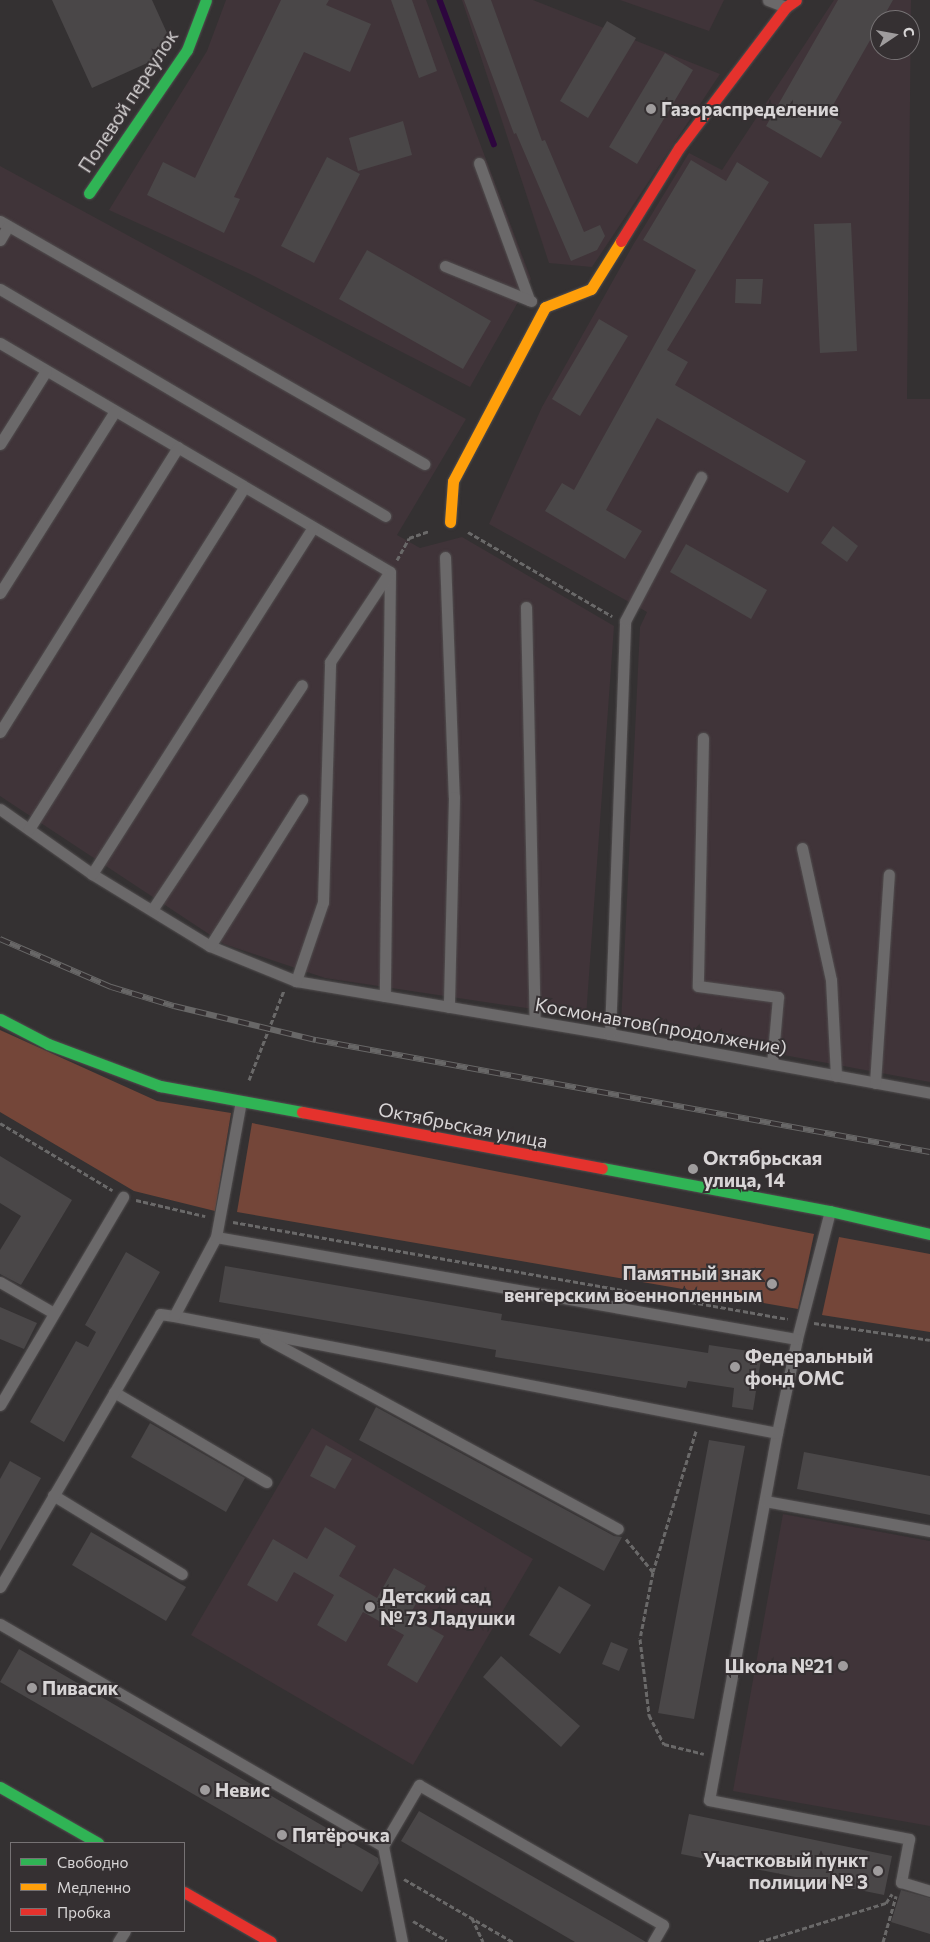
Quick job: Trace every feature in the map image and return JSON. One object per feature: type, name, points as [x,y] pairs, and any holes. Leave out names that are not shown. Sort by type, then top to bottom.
[{"type":"main road","name":"Полевой переулок","points":[[89,193],[187,50],[206,0]]},
{"type":"main road","points":[[450,522],[453,481],[545,307],[591,289],[679,148],[791,3]]},
{"type":"main road","name":"Октябрьская улица","points":[[0,1019],[48,1044],[160,1086],[830,1211],[930,1234]]},
{"type":"main road","points":[[0,1787],[96,1842]]},
{"type":"main road","points":[[185,1893],[271,1942]]},
{"type":"lane","points":[[768,0],[791,3]]},
{"type":"lane","points":[[479,164],[529,300]]},
{"type":"lane","points":[[0,240],[4,224],[424,464]]},
{"type":"lane","points":[[445,266],[545,307]]},
{"type":"lane","points":[[0,289],[385,516]]},
{"type":"lane","points":[[0,343],[390,572]]},
{"type":"lane","points":[[0,444],[46,370]]},
{"type":"lane","points":[[0,593],[115,411]]},
{"type":"lane","points":[[0,732],[178,447]]},
{"type":"lane","points":[[610,1034],[625,624],[702,477]]},
{"type":"lane","points":[[29,829],[244,487]]},
{"type":"lane","points":[[92,874],[313,527]]},
{"type":"lane","points":[[445,557],[454,796],[449,1007]]},
{"type":"lane","points":[[292,980],[323,902],[330,662],[390,572]]},
{"type":"lane","points":[[385,996],[390,572]]},
{"type":"lane","points":[[526,607],[535,1021]]},
{"type":"lane","points":[[152,910],[302,685]]},
{"type":"lane","points":[[703,738],[698,986],[778,997],[772,1064]]},
{"type":"lane","points":[[210,946],[302,800]]},
{"type":"lane","name":"Космонавтов(продолжение)","points":[[0,809],[92,874],[210,946],[292,980],[610,1034],[930,1093]]},
{"type":"lane","points":[[802,848],[830,980],[836,1076]]},
{"type":"lane","points":[[875,1083],[889,874]]},
{"type":"lane","points":[[174,1316],[216,1237],[241,1101]]},
{"type":"lane","points":[[0,1405],[123,1197]]},
{"type":"lane","points":[[830,1211],[797,1339],[776,1433],[709,1800],[909,1839],[900,1882],[930,1891]]},
{"type":"lane","points":[[216,1237],[797,1339]]},
{"type":"lane","points":[[0,1282],[54,1313]]},
{"type":"lane","points":[[0,1586],[160,1314],[776,1433]]},
{"type":"lane","points":[[255,1332],[618,1529]]},
{"type":"lane","points":[[114,1392],[266,1482]]},
{"type":"lane","points":[[53,1495],[182,1574]]},
{"type":"lane","points":[[765,1501],[930,1531]]},
{"type":"lane","points":[[0,1624],[383,1846]]},
{"type":"lane","points":[[402,1942],[383,1846],[419,1785],[663,1925],[653,1942]]},
{"type":"path","points":[[390,572],[409,538],[450,522],[625,624]]},
{"type":"path","points":[[241,1101],[292,980]]},
{"type":"path","points":[[0,1123],[123,1197],[220,1220],[802,1321],[930,1340]]},
{"type":"path","points":[[700,1418],[653,1572],[640,1639],[649,1715],[664,1744],[717,1757]]},
{"type":"path","points":[[618,1529],[653,1572]]},
{"type":"path","points":[[387,1869],[514,1942]]},
{"type":"path","points":[[759,1942],[886,1903],[900,1882]]},
{"type":"path","points":[[883,1942],[900,1882]]},
{"type":"path","points":[[396,1912],[448,1942]]},
{"type":"path","points":[[472,1918],[483,1942]]},
{"type":"path","points":[[770,1939],[776,1942]]},
{"type":"shaded area","points":[[226,0],[426,0],[531,279],[470,387],[250,274],[109,210],[207,51]]},
{"type":"shaded area","points":[[462,0],[533,0],[720,74],[592,267],[549,263]]},
{"type":"shaded area","points":[[620,0],[724,0],[709,31]]},
{"type":"shaded area","points":[[834,0],[911,0],[911,10],[870,10],[870,60],[910,60],[907,399],[930,399],[930,1082],[621,1025],[640,627],[647,612],[489,524],[542,407],[633,245],[689,153],[722,170]]},
{"type":"shaded area","points":[[0,166],[466,419],[397,535],[420,548],[462,537],[614,626],[586,1017],[325,978],[224,944],[0,796]]},
{"type":"shaded area","points":[[0,1030],[157,1101],[231,1113],[215,1211],[134,1191],[0,1112]]},
{"type":"shaded area","points":[[252,1123],[814,1234],[798,1309],[237,1212]]},
{"type":"shaded area","points":[[839,1237],[930,1254],[930,1332],[822,1315]]},
{"type":"shaded area","points":[[312,1428],[533,1559],[413,1765],[191,1635]]},
{"type":"shaded area","name":"Школа №21","points":[[783,1514],[930,1541],[930,1826],[733,1791]]},
{"type":"building","points":[[52,0],[152,0],[172,44],[165,55],[92,88]]},
{"type":"building","points":[[281,0],[329,0],[326,5],[371,24],[350,72],[304,52],[234,197],[240,199],[224,233],[147,195],[163,162],[195,178]]},
{"type":"building","points":[[391,0],[412,0],[437,71],[419,78]]},
{"type":"building","points":[[464,0],[491,0],[542,141],[545,140],[584,232],[600,225],[605,236],[597,250],[571,261],[516,133],[514,134]]},
{"type":"building","points":[[838,0],[893,0],[887,10],[870,10],[870,40],[828,114],[842,122],[821,158],[766,126]]},
{"type":"building","points":[[607,21],[636,38],[588,118],[560,101]]},
{"type":"building","name":"Газораспределение","points":[[665,53],[693,70],[637,164],[609,147]]},
{"type":"building","points":[[403,121],[412,155],[358,171],[349,138]]},
{"type":"building","points":[[327,157],[360,174],[314,263],[281,246]]},
{"type":"building","points":[[691,160],[726,181],[737,162],[769,182],[667,350],[688,362],[675,385],[806,461],[788,493],[657,418],[606,510],[642,531],[625,559],[545,511],[562,483],[574,490],[696,270],[643,240]]},
{"type":"building","points":[[851,223],[857,351],[820,353],[814,224]]},
{"type":"building","points":[[367,250],[491,321],[463,369],[339,299]]},
{"type":"building","points":[[736,279],[763,279],[761,304],[735,303]]},
{"type":"building","points":[[599,319],[628,336],[580,416],[552,399]]},
{"type":"building","points":[[833,526],[858,546],[847,562],[821,543]]},
{"type":"building","points":[[686,544],[767,590],[751,619],[670,572]]},
{"type":"building","points":[[0,1156],[72,1200],[21,1285],[0,1274],[0,1250],[21,1216],[0,1203]]},
{"type":"building","points":[[126,1252],[160,1272],[64,1442],[30,1422],[76,1341],[88,1347],[96,1332],[85,1325]]},
{"type":"building","points":[[225,1266],[502,1314],[501,1320],[708,1353],[709,1345],[762,1353],[753,1410],[732,1407],[734,1388],[688,1381],[686,1388],[495,1357],[496,1350],[219,1302]]},
{"type":"building","points":[[0,1307],[37,1323],[24,1349],[0,1339]]},
{"type":"building","points":[[376,1407],[614,1536],[622,1537],[604,1571],[359,1440]]},
{"type":"building","points":[[150,1423],[245,1478],[226,1512],[131,1457]]},
{"type":"building","points":[[709,1440],[745,1446],[694,1719],[658,1713]]},
{"type":"building","points":[[326,1445],[352,1459],[335,1489],[310,1476]]},
{"type":"building","points":[[804,1452],[930,1476],[930,1515],[797,1489]]},
{"type":"building","points":[[10,1461],[41,1478],[0,1551],[0,1479]]},
{"type":"building","name":"Детский сад № 73 Ладушки","points":[[325,1527],[356,1546],[339,1576],[377,1598],[394,1568],[426,1586],[409,1616],[444,1636],[417,1683],[387,1665],[404,1635],[363,1612],[346,1642],[317,1625],[334,1595],[294,1572],[277,1602],[247,1585],[273,1539],[307,1559]]},
{"type":"building","points":[[91,1532],[186,1587],[166,1621],[72,1565]]},
{"type":"building","points":[[559,1586],[591,1605],[560,1654],[529,1635]]},
{"type":"building","points":[[611,1642],[628,1649],[619,1671],[602,1664]]},
{"type":"building","points":[[19,1649],[378,1858],[379,1863],[362,1892],[0,1682]]},
{"type":"building","points":[[501,1656],[580,1726],[561,1747],[483,1677]]},
{"type":"building","points":[[419,1811],[646,1942],[575,1942],[401,1841]]},
{"type":"building","points":[[689,1814],[892,1856],[884,1895],[681,1854]]},
{"type":"building","points":[[901,1890],[930,1898],[930,1934],[891,1922]]},
{"type":"waterway","points":[[440,0],[494,144]]},
{"type":"railway","points":[[0,939],[111,987],[174,1006],[316,1040],[930,1152]]},
{"type":"traffic: fast","points":[[89,193],[187,50],[206,0]]},
{"type":"traffic: fast","points":[[0,1019],[48,1044],[160,1086],[302,1112]]},
{"type":"traffic: fast","points":[[602,1168],[830,1211],[930,1234]]},
{"type":"traffic: fast","points":[[0,1787],[96,1842]]},
{"type":"traffic: slow","points":[[450,522],[453,481],[545,307],[591,289],[621,241]]},
{"type":"traffic: jam","points":[[621,241],[679,148],[786,7],[796,0]]},
{"type":"traffic: jam","points":[[302,1112],[602,1168]]},
{"type":"traffic: jam","points":[[185,1893],[271,1942]]},
{"type":"place","name":"Газораспределение","points":[[651,109]]},
{"type":"place","name":"Октябрьская улица, 14","points":[[693,1169]]},
{"type":"place","name":"Памятный знак венгерским военнопленным","points":[[772,1284]]},
{"type":"place","name":"Федеральный фонд ОМС","points":[[735,1367]]},
{"type":"place","name":"Детский сад № 73 Ладушки","points":[[370,1607]]},
{"type":"place","name":"Школа №21","points":[[843,1666]]},
{"type":"place","name":"Пивасик","points":[[32,1688]]},
{"type":"place","name":"Невис","points":[[205,1790]]},
{"type":"place","name":"Пятёрочка","points":[[282,1835]]},
{"type":"place","name":"Участковый пункт полиции № 3","points":[[878,1871]]}]
